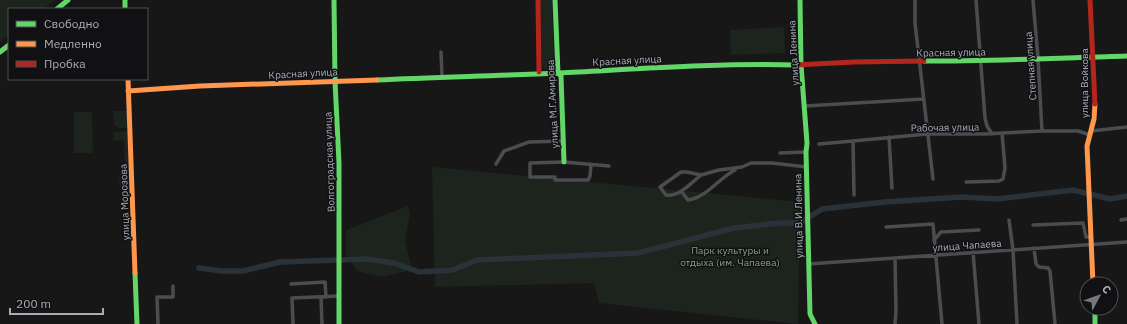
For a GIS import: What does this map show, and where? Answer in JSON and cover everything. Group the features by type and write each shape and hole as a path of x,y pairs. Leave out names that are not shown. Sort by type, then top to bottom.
{"street":[{"path":"58,8 68,0"},
{"name":"Волгоградская улица","path":"334,0 335,81 339,162 339,324"},
{"name":"улица М.Г.Амирова","path":"538,0 539,72"},
{"name":"улица М.Г.Амирова","path":"555,0 558,73 561,76 564,162 609,166"},
{"name":"улица Ленина","path":"800,0 801,65 805,106"},
{"path":"915,0 915,23 933,180"},
{"path":"976,0 985,118 987,126 992,134"},
{"name":"Степная улица","path":"1033,0 1042,131"},
{"name":"улица Войкова","path":"1090,0 1094,57 1095,105 1094,119 1087,146 1093,276"},
{"path":"0,52 8,46"},
{"path":"441,52 442,76"},
{"name":"Красная улица","path":"128,91 200,86 539,72 558,73 720,65 801,65 854,62 981,61 1127,56"},
{"name":"улица Морозова","path":"128,80 137,324"},
{"path":"805,106 924,99"},
{"name":"улица В.И.Ленина","path":"805,106 810,314 815,324"},
{"name":"Рабочая улица","path":"819,144 927,134 992,134 1042,131 1078,131 1090,133 1127,127"},
{"path":"966,182 999,181 1003,179 1005,168 1002,133"},
{"path":"889,137 892,188"},
{"path":"496,164 504,151 529,142 563,141"},
{"path":"853,141 854,195"},
{"path":"780,152 806,152"},
{"path":"564,162 530,162 530,177 555,177 556,180 588,180 591,165"},
{"path":"681,191 688,200 695,199 727,174 751,163 772,163 806,167"},
{"path":"701,175 681,172 660,187 666,195 672,196 681,191 701,175 719,170 738,168"},
{"path":"1121,220 1127,219"},
{"path":"1009,220 1013,250 1017,324"},
{"name":"улица Войкова","path":"1033,224 1083,223 1086,237 1090,238"},
{"path":"886,227 933,224 942,324"},
{"path":"934,240 941,232 979,230"},
{"name":"улица Чапаева","path":"808,264 1127,242"},
{"path":"1034,248 1036,264 1039,267 1048,268 1050,271 1055,324"},
{"path":"973,252 979,324"},
{"path":"895,258 895,324"},
{"path":"291,284 325,282 326,296"},
{"path":"158,324 158,297 173,297 173,286"},
{"path":"293,324 292,298 338,296"},
{"path":"321,297 322,324"}],"green space":[{"path":"0,0 55,0 44,8 8,8 8,36 0,42"},
{"path":"540,0 552,0 554,65 551,70 545,70 542,66"},
{"path":"784,27 785,53 731,55 730,30"},
{"path":"113,111 127,111 127,128 117,128 117,126 114,126"},
{"path":"74,112 92,112 93,153 74,153"},
{"path":"127,131 130,187 128,190 123,190 120,186 119,175 122,174 122,167 125,166 124,140 114,141 113,132"},
{"name":"Парк культуры и отдыха (им. Чапаева)","path":"432,167 800,202 798,324 599,303 594,283 435,287"},
{"path":"408,206 410,214 405,241 412,270 381,277 357,271 346,255 346,230"}],"waterway":[{"path":"199,268 222,271 243,271 280,262 366,259 394,263 419,272 453,270 477,260 638,253 734,228 779,223 800,223 822,209 885,202 962,197 998,199 1073,190 1110,199 1127,196"}],"traffic: fast":[{"path":"58,8 68,0"},
{"path":"125,0 125,8"},
{"path":"334,0 335,81 339,163 339,324"},
{"path":"555,0 558,73 561,76 564,162"},
{"path":"800,0 801,65 807,143 810,314 815,324"},
{"path":"0,52 8,46"},
{"path":"924,61 1127,56"},
{"path":"377,80 648,68 796,65"},
{"path":"135,273 137,324"},
{"path":"1095,316 1095,324"}],"traffic: slow":[{"path":"128,80 135,273"},
{"path":"128,91 200,86 377,80"},
{"path":"1093,276 1087,146 1094,119 1095,104"}],"traffic: jam":[{"path":"538,0 539,72"},
{"path":"1090,0 1095,104"},
{"path":"796,65 924,61"}]}
